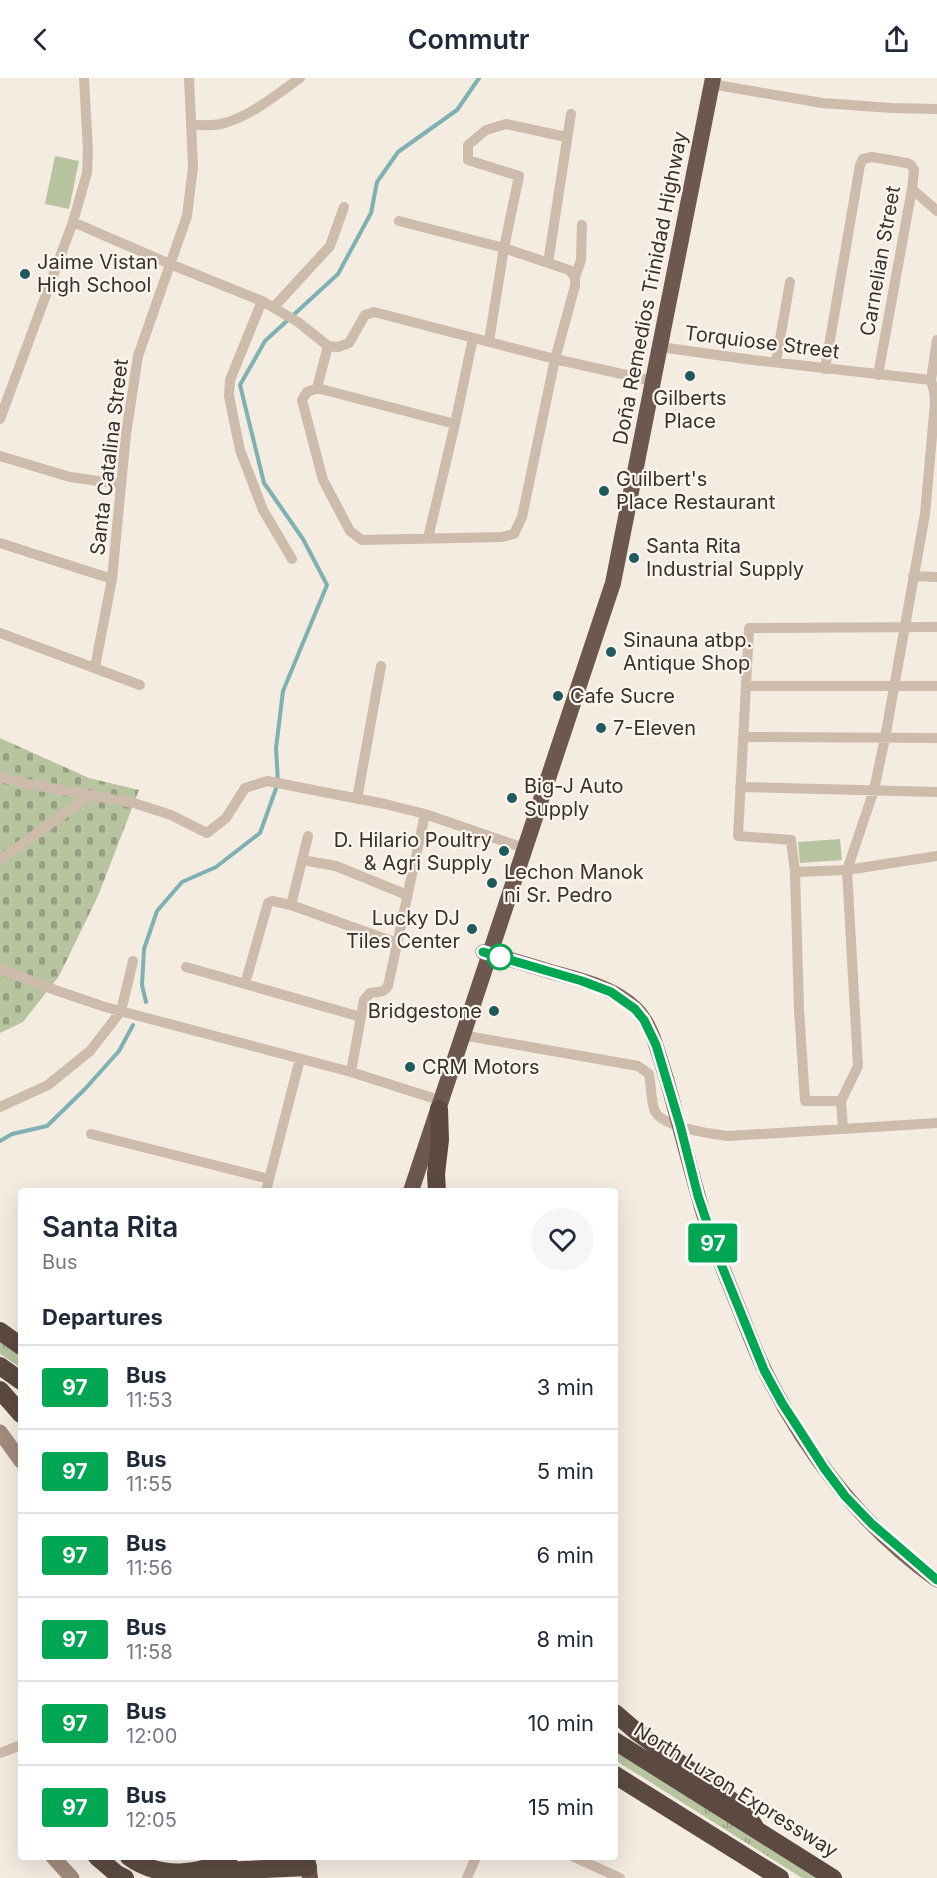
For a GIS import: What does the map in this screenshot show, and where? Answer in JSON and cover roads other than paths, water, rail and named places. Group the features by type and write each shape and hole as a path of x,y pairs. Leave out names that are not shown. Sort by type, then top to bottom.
{"highway":[{"name":"Doña Remedios Trinidad Highway","path":"412,1188 613,583 712,81"},
{"path":"437,1188 440,1105"},
{"path":"0,1331 18,1344"},
{"path":"0,1366 18,1379"},
{"path":"0,1390 18,1411"},
{"path":"618,1716 743,1809 759,1833"},
{"name":"North Luzon Expressway","path":"618,1743 833,1878"},
{"path":"618,1777 780,1878"},
{"path":"101,1860 124,1878"},
{"path":"133,1860 171,1874 309,1872"},
{"path":"200,1872 224,1860"}],"main road":[{"path":"483,952 597,986 611,992 635,1009 644,1020 656,1045 698,1196 721,1264 764,1370 782,1403 845,1496 872,1524 937,1580"},
{"path":"0,1432 18,1457"},
{"path":"56,1860 72,1878"}],"street":[{"path":"0,419 74,222 87,173 84,78"},
{"name":"Santa Catalina Street","path":"95,667 112,579 120,484 138,356 187,216 193,167 189,78"},
{"path":"192,125 220,124 240,116 256,108 300,78"},
{"path":"712,81 822,103 937,109"},
{"path":"548,263 571,114"},
{"path":"489,342 504,248 519,176 468,160 468,145 486,130 506,124 566,137"},
{"name":"Carnelian Street","path":"825,369 860,165 863,159 872,157 911,165 914,170 878,375"},
{"path":"912,189 937,211"},
{"path":"277,308 330,246 344,207"},
{"path":"399,221 504,248 569,270 575,277"},
{"path":"74,222 277,308 328,346 338,347 349,343 365,315 374,312 555,359 653,381"},
{"path":"455,424 317,388 307,392 302,400 323,480 350,531 362,540 502,537 514,534 522,517 555,359 581,260 582,225"},
{"path":"776,363 790,282"},
{"path":"262,301 230,380 229,396 240,450 259,500 292,559"},
{"path":"428,538 455,424 472,338"},
{"path":"843,1129 841,1101 858,1065 847,870 874,790 925,514 934,457 935,403 931,380 937,340"},
{"path":"317,388 328,346"},
{"name":"Torquiose Street","path":"660,347 825,369 931,380"},
{"path":"0,456 70,477 120,484"},
{"path":"925,514 937,515"},
{"path":"0,543 112,579"},
{"path":"913,576 937,577"},
{"path":"841,1101 805,1101 799,1009 795,872 791,840 738,836 749,628 937,627"},
{"path":"0,633 140,685"},
{"path":"357,799 381,666"},
{"path":"746,686 937,686"},
{"path":"743,737 937,738"},
{"path":"0,777 134,803 171,815 207,833 226,818 245,788 267,781 425,814 524,848"},
{"path":"740,787 937,792"},
{"path":"0,860 89,796"},
{"path":"351,1072 366,995 382,992 388,986 425,814"},
{"path":"291,905 308,836"},
{"path":"795,872 847,870 937,856"},
{"path":"302,860 336,866 407,895"},
{"path":"245,984 267,903 272,901 291,905 397,943"},
{"path":"0,1107 48,1085 90,1051 121,1011 132,961"},
{"path":"186,967 361,1017"},
{"path":"0,969 55,990 121,1011 351,1072 440,1105"},
{"path":"462,1035 638,1066 649,1074 654,1111 663,1120 706,1133 728,1136 937,1123"},
{"path":"267,1188 300,1059"},
{"path":"91,1134 269,1179"},
{"path":"0,1752 18,1746"},
{"path":"467,1878 475,1860"},
{"path":"581,1860 620,1878"}],"waterway":[{"path":"146,1002 142,985 144,949 157,911 182,882 216,867 260,833 278,783 276,748 283,691 327,585 303,539 264,483 240,385 265,341 338,274 371,213 377,182 398,152 457,110 479,78"},
{"path":"0,1141 12,1134 47,1126 119,1051 133,1025"}],"place":[{"name":"Jaime Vistan High School","path":"25,274"},
{"name":"Gilberts Place","path":"690,376"},
{"name":"Guilbert's Place Restaurant","path":"604,491"},
{"name":"Santa Rita Industrial Supply","path":"634,558"},
{"name":"Sinauna atbp. Antique Shop","path":"611,652"},
{"name":"Cafe Sucre","path":"558,696"},
{"name":"7-Eleven","path":"601,728"},
{"name":"Big-J Auto Supply","path":"512,798"},
{"name":"D. Hilario Poultry & Agri Supply","path":"504,851"},
{"name":"Lechon Manok ni Sr. Pedro","path":"492,883"},
{"name":"Lucky DJ Tiles Center","path":"472,929"},
{"name":"Bridgestone","path":"494,1011"},
{"name":"CRM Motors","path":"410,1067"}]}
